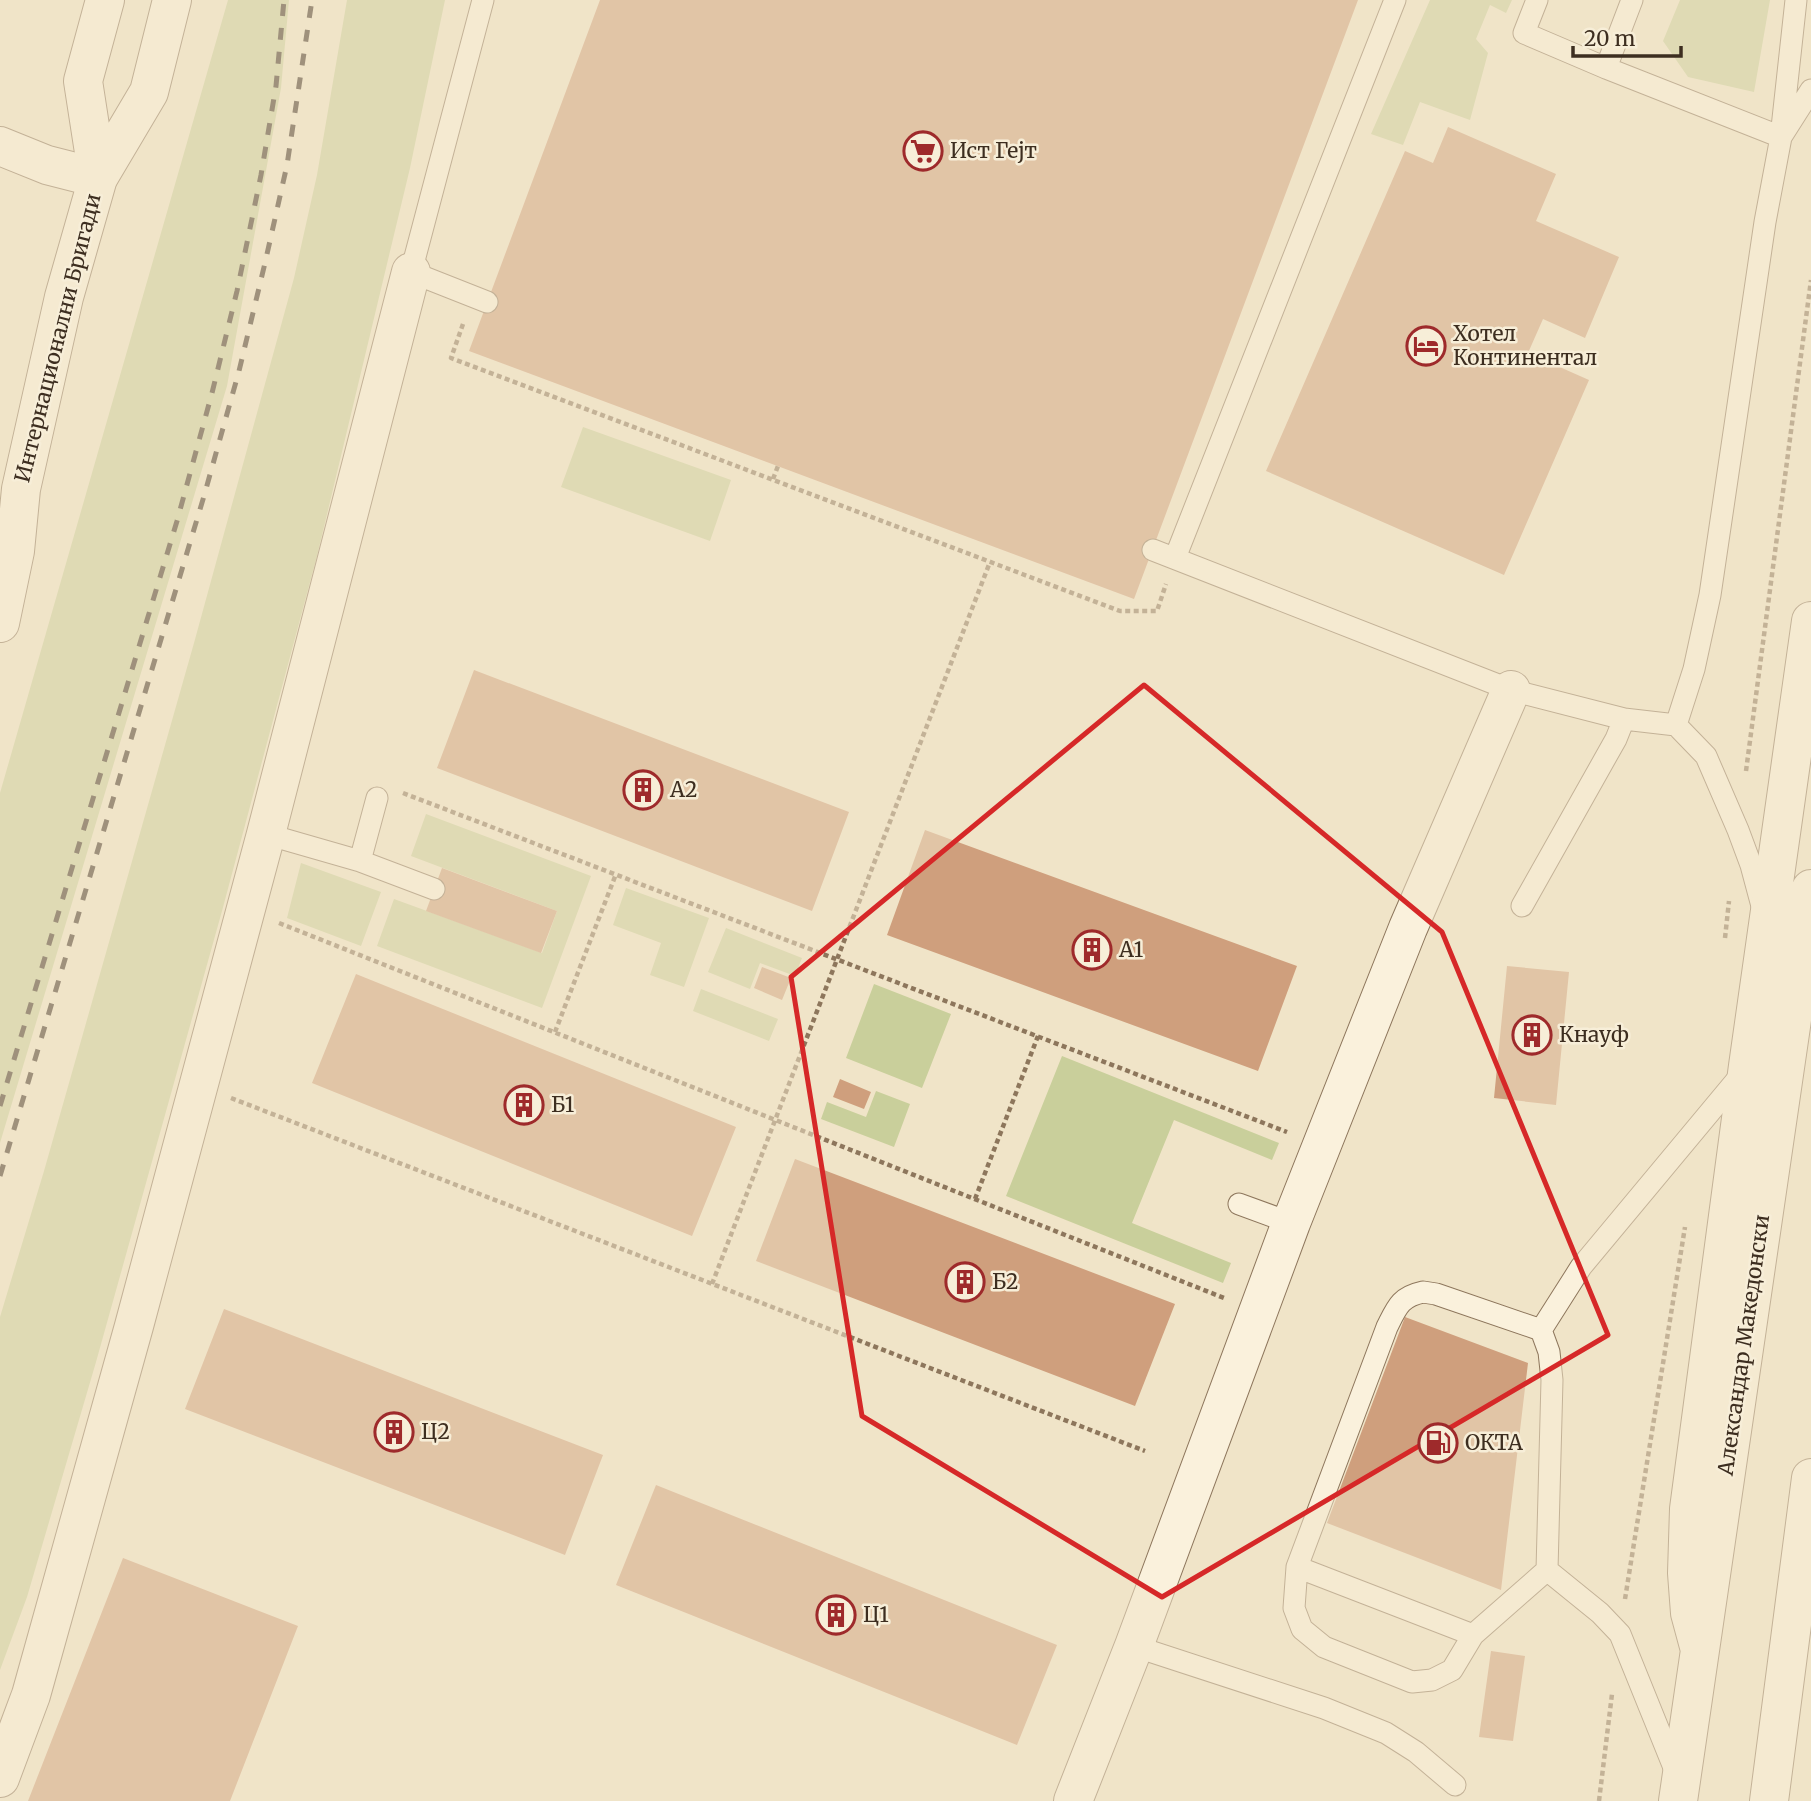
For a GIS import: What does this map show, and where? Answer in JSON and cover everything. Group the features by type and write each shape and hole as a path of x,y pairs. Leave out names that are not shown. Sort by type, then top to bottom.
{"street":[{"path":"98,178 83,81 105,0"},
{"path":"98,178 149,92 172,0"},
{"path":"0,146 47,165 98,178"},
{"name":"Интернационални Бригади","path":"0,622 15,551 20,489 64,297 98,178"},
{"path":"0,1778 31,1695 74,1543 265,834 411,272"},
{"path":"1700,1650 1690,1612 1688,1587 1689,1509 1811,621"},
{"path":"1073,1801 1134,1646 1291,1223 1408,928 1511,690"},
{"name":"Александар Македонски","path":"1680,1793 1811,889"},
{"path":"1769,1801 1811,1478"}],"lane":[{"path":"480,299 411,272 483,0"},
{"path":"1175,558 1395,0"},
{"path":"1537,0 1524,33 1781,137"},
{"path":"1606,68 1632,0"},
{"path":"1676,725 1694,669 1710,596 1765,222 1781,137 1796,0"},
{"path":"1781,137 1811,90"},
{"path":"1153,550 1511,690 1624,719 1676,725 1706,756 1746,853 1768,927"},
{"path":"1522,906 1616,739 1624,719"},
{"path":"360,861 386,794"},
{"path":"265,834 360,861 434,889"},
{"path":"1541,1330 1581,1267 1748,1066"},
{"path":"1239,1204 1291,1223"},
{"path":"1423,1292 1436,1294 1541,1330 1549,1352 1552,1380 1547,1570 1474,1635 1452,1670 1432,1681 1412,1682 1324,1647 1302,1629 1294,1608 1297,1567 1387,1327 1398,1305 1409,1295 1423,1292"},
{"path":"1297,1567 1474,1635"},
{"path":"1547,1570 1600,1613 1620,1634 1680,1793"},
{"path":"1134,1646 1324,1708 1386,1733 1416,1752 1455,1785"}],"path":[{"path":"1745,775 1811,280"},
{"path":"480,299 451,358 1120,611 1157,611 1175,558"},
{"path":"774,480 778,467"},
{"path":"712,1283 990,562"},
{"path":"386,794 616,874 1298,1136"},
{"path":"555,1032 616,874"},
{"path":"1724,950 1730,897"},
{"path":"269,919 1231,1301"},
{"path":"975,1199 1038,1036"},
{"path":"222,1094 1145,1451"},
{"path":"1620,1634 1687,1217"},
{"path":"1599,1801 1613,1690"}],"highlighted area":[{"path":"1144,685 1442,932 1608,1335 1162,1597 862,1416 791,977"}],"green space":[{"path":"228,0 289,0 281,88 227,386 0,1143 0,793"},
{"path":"347,0 445,0 410,168 317,556 222,911 96,1362 27,1597 0,1670 0,1317 194,643 294,278 317,175"},
{"path":"1430,0 1512,0 1506,13 1490,5 1476,39 1488,53 1470,120 1420,102 1403,145 1371,134"},
{"path":"1680,0 1770,0 1754,92 1688,77 1663,41"},
{"path":"583,427 731,480 710,541 561,487"},
{"path":"426,814 591,876 542,1008 377,946 394,899 542,953 557,911 411,856"},
{"path":"301,863 381,892 361,946 287,918"},
{"path":"626,888 709,918 684,987 650,975 661,943 613,925"},
{"path":"726,928 802,958 795,976 760,963 750,989 708,972"},
{"path":"874,984 951,1014 922,1088 846,1058"},
{"path":"701,989 778,1019 769,1041 693,1011"},
{"path":"1062,1056 1279,1143 1272,1160 1174,1120 1132,1223 1231,1263 1223,1283 1006,1196"},
{"path":"876,1091 910,1104 894,1147 821,1119 827,1102 866,1117"}],"building":[{"name":"Ист Гејт","path":"600,0 1358,0 1134,599 469,351"},
{"name":"Хотел Континентал","path":"1448,127 1556,174 1536,221 1619,257 1585,338 1543,319 1528,353 1589,380 1504,575 1266,471 1405,151 1433,163"},
{"name":"А2","path":"474,670 849,812 812,911 437,768"},
{"name":"А1","path":"925,830 1297,966 1258,1071 887,935"},
{"path":"442,868 557,911 541,953 426,911"},
{"name":"Кнауф","path":"1507,966 1569,972 1556,1105 1494,1098"},
{"path":"762,967 791,978 782,1000 754,988"},
{"name":"Б1","path":"356,974 736,1127 692,1236 312,1083"},
{"path":"840,1079 871,1092 864,1109 833,1097"},
{"name":"Б2","path":"795,1159 1175,1304 1135,1406 756,1261"},
{"name":"Ц2","path":"224,1309 603,1455 565,1555 185,1409"},
{"name":"ОКТА","path":"1405,1317 1528,1363 1501,1590 1327,1523"},
{"name":"Ц1","path":"656,1485 1057,1645 1017,1745 616,1585"},
{"path":"123,1558 298,1626 230,1801 28,1801"},
{"path":"1491,1651 1525,1656 1513,1741 1479,1737"}],"railway":[{"path":"0,1106 177,521 212,393 261,175 276,86 284,0"},
{"path":"0,1176 239,371 287,165 312,0"}],"place":[{"name":"Ист Гејт","path":"923,151"},
{"name":"Хотел Континентал","path":"1426,346"},
{"name":"А2","path":"643,790"},
{"name":"А1","path":"1092,950"},
{"name":"Кнауф","path":"1532,1035"},
{"name":"Б1","path":"524,1105"},
{"name":"Б2","path":"965,1282"},
{"name":"Ц2","path":"394,1432"},
{"name":"ОКТА","path":"1438,1443"},
{"name":"Ц1","path":"836,1615"}]}
